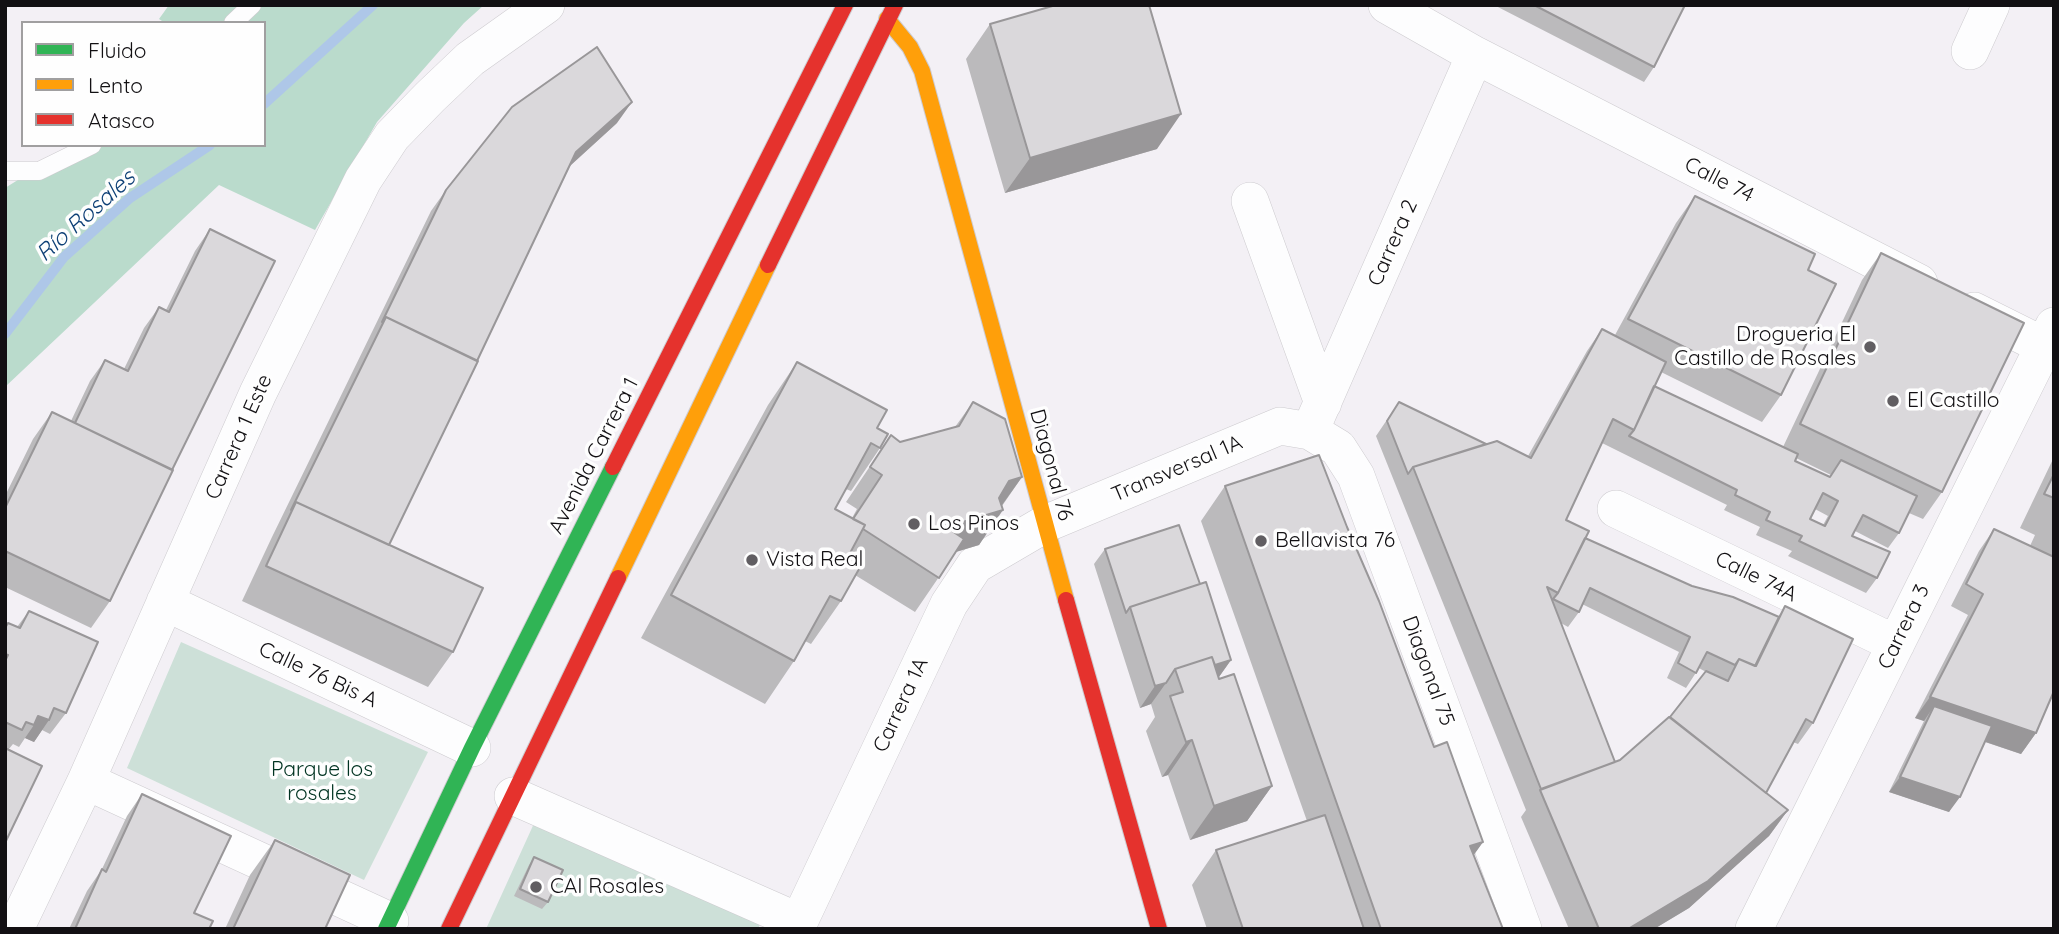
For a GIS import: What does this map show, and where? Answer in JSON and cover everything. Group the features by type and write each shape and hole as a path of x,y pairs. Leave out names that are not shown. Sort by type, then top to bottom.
{"main road":[{"name":"Avenida Carrera 1","path":"394,926 472,748 845,5"},
{"name":"Diagonal 76","path":"885,10 910,47 922,71 1159,929"},
{"path":"449,929 885,10"}],"street":[{"name":"Carrera 1 Este","path":"15,929 86,780 258,393 363,180 392,136 430,97 470,59 546,5"},
{"name":"Calle 74","path":"1387,5 1475,55 2051,341"},
{"path":"1970,51 1991,5"},
{"name":"Carrera 2","path":"1316,417 1475,55"},
{"path":"1250,201 1316,417"},
{"name":"Carrera 3","path":"1754,929 2051,341"},
{"name":"Transversal 1A","path":"1045,524 1280,426 1316,417"},
{"name":"Diagonal 75","path":"1316,417 1356,476 1523,929"},
{"name":"Calle 74A","path":"1616,509 1896,644"},
{"name":"Carrera 1A","path":"513,796 799,922 949,604 975,565 1045,524"},
{"name":"Calle 76 Bis A","path":"165,602 472,748"},
{"path":"86,780 394,926"}],"lane":[{"path":"235,21 252,5"},
{"path":"5,171 39,171 88,147"}],"green space":[{"path":"169,5 484,5 464,23 377,122 315,230 219,185 5,387 5,188 71,147 266,147 266,21 159,19"},
{"name":"Parque los rosales","path":"181,642 428,752 364,880 127,768"},
{"path":"536,819 762,920 758,929 486,929"}],"building":[{"path":"1056,5 1149,5 1181,114 1030,158 990,24"},
{"path":"1534,5 1685,5 1654,67"},
{"path":"597,47 632,102 576,152 477,361 386,317 382,322 446,190 512,107"},
{"path":"1695,196 1815,254 1808,270 1836,284 1781,395 1628,319"},
{"path":"210,229 275,261 172,470 75,423 105,360 128,371 159,307 169,312"},
{"name":"El Castillo","path":"1881,253 2024,323 1942,492 1800,424"},
{"path":"386,317 478,361 389,545 296,502 291,510"},
{"path":"1602,329 1666,362 1634,430 1613,419 1566,520 1589,531 1558,593 1547,587 1615,762 1541,789 1413,467 1497,441 1531,458"},
{"name":"Vista Real","path":"797,362 887,410 877,428 888,434 880,448 871,443 835,509 865,525 849,555 863,562 841,601 830,596 794,661 671,595"},
{"path":"1654,386 1798,454 1795,461 1830,477 1841,460 1917,496 1899,533 1863,515 1852,536 1890,552 1877,578 1799,541 1802,536 1766,520 1770,512 1735,495 1737,490 1629,436","holes":["1823,493 1838,501 1825,526 1810,519"]},
{"name":"Los Pinos","path":"973,402 1005,419 1022,477 1009,481 999,498 1003,510 946,527 964,539 939,578 863,529 865,525 853,519 882,475 870,467 891,435 900,442 959,426"},
{"path":"1399,402 1486,444 1413,467 1408,474 1387,421"},
{"path":"52,412 173,470 110,601 5,551 5,508"},
{"path":"1319,455 1379,601 1434,747 1447,742 1483,842 1470,846 1503,929 1381,929 1225,486"},
{"path":"2054,474 2054,498 2044,494"},
{"path":"296,502 483,588 453,652 266,566"},
{"path":"1179,525 1200,584 1130,607 1126,613 1105,549"},
{"path":"1994,529 2054,557 2054,691 2036,733 1930,697 1983,594 1966,584"},
{"path":"1585,538 1692,586 1733,597 1779,617 1755,666 1739,659 1735,665 1707,652 1696,673 1678,663 1690,637 1590,588 1579,612 1553,599"},
{"path":"1206,582 1231,660 1215,665 1212,657 1175,669 1166,683 1155,686 1130,607"},
{"path":"1785,606 1853,639 1813,723 1806,719 1766,793 1670,717 1706,671 1728,681 1739,659 1756,666"},
{"path":"29,611 98,642 66,713 54,708 49,720 38,716 34,725 26,722 22,730 5,722 5,661 8,655 5,654 5,628 8,623 20,628"},
{"path":"1212,657 1219,679 1234,674 1272,786 1214,806 1192,740 1186,742 1170,696 1183,692 1175,669"},
{"path":"1934,706 1992,726 1960,797 1900,777"},
{"path":"1669,717 1788,810 1708,881 1628,929 1599,929 1540,790 1620,760"},
{"path":"5,748 42,766 5,843"},
{"path":"142,794 231,836 194,913 213,921 209,929 75,929 102,869 106,872"},
{"path":"1325,815 1364,929 1243,929 1216,850"},
{"path":"275,840 350,875 325,929 233,929"},
{"name":"CAI Rosales","path":"534,857 563,870 548,902 520,889"}],"waterway":[{"name":"Río Rosales","path":"266,102 373,5"},
{"name":"Río Rosales","path":"5,334 64,257 130,198 207,147"}],"traffic: fast":[{"path":"386,929 472,748 613,467"}],"traffic: slow":[{"path":"887,19 910,47 922,71 1066,600"},
{"path":"618,578 768,265"}],"traffic: jam":[{"path":"613,467 845,5"},
{"path":"768,265 895,5"},
{"path":"449,929 618,578"},
{"path":"1066,600 1159,929"}],"place":[{"name":"Drogueria El Castillo de Rosales","path":"1870,347"},
{"name":"El Castillo","path":"1893,401"},
{"name":"Los Pinos","path":"914,524"},
{"name":"Bellavista 76","path":"1261,541"},
{"name":"Vista Real","path":"752,560"},
{"name":"CAI Rosales","path":"536,887"}]}
